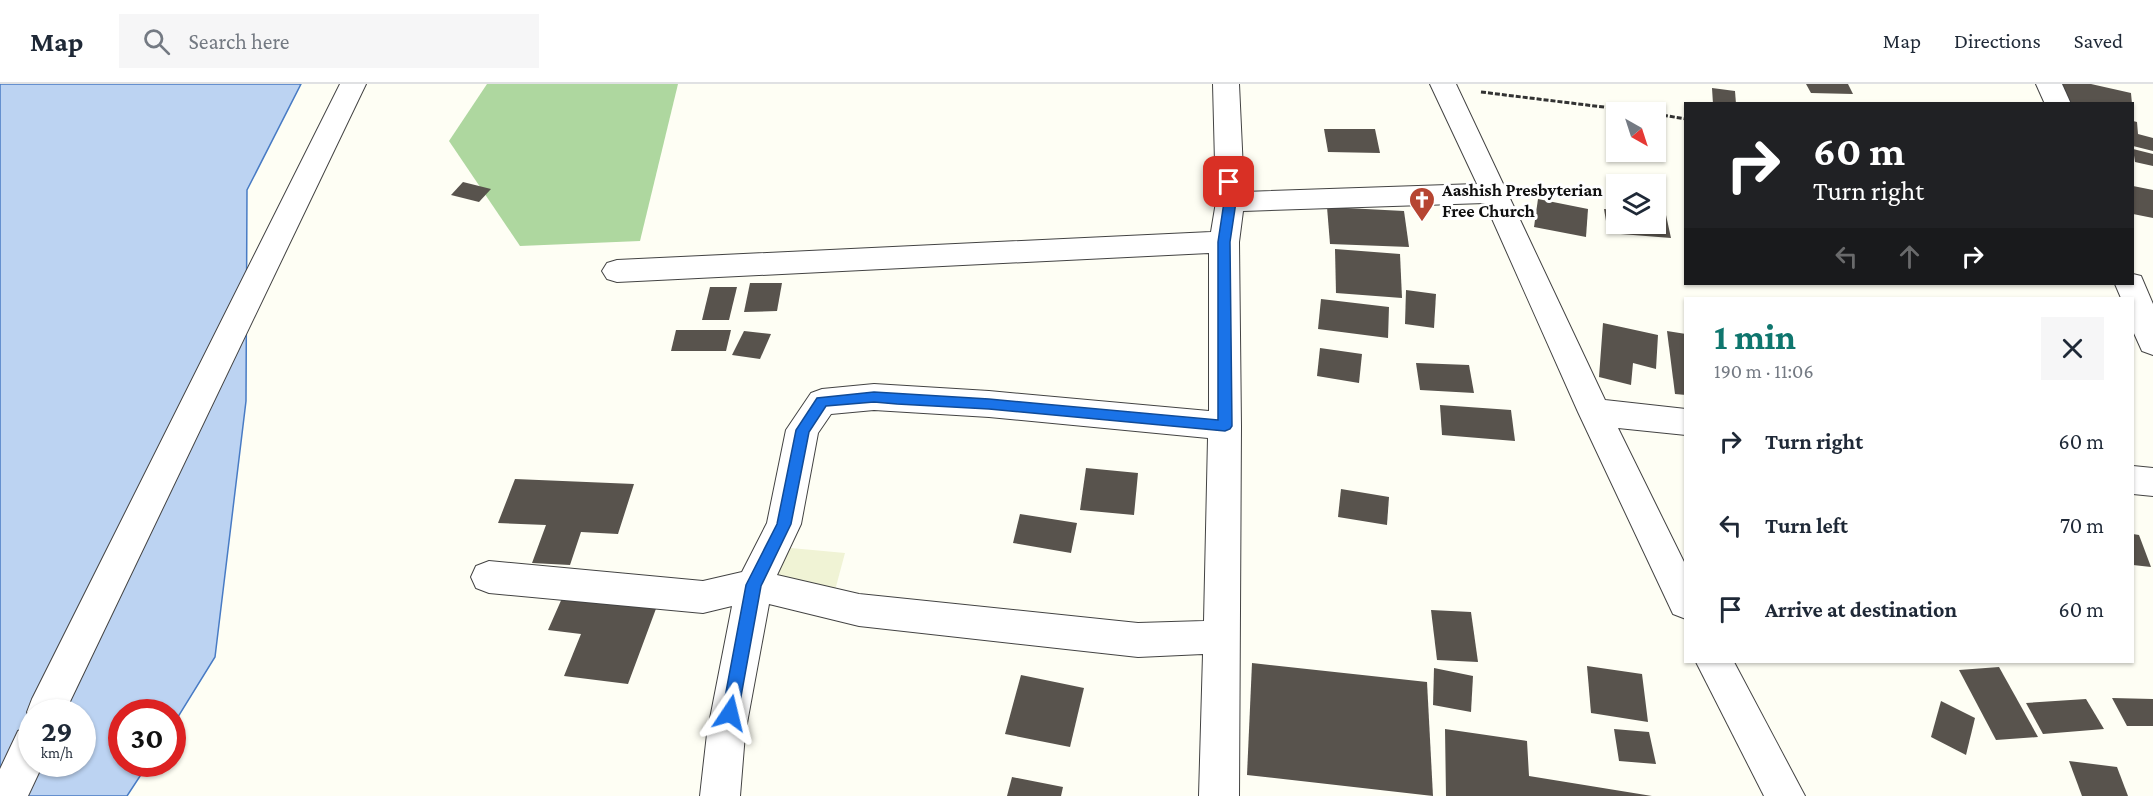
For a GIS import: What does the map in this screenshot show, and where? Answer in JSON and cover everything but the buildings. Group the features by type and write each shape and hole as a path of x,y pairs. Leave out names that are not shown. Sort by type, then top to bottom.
{"street":[{"path":"52,699 353,84"},
{"path":"1219,796 1225,426 1224,242 1230,202 1226,84"},
{"path":"2049,84 2057,102"},
{"path":"1444,86 1594,412 1684,599"},
{"path":"1230,202 1495,193"},
{"path":"617,271 1224,242"},
{"path":"2130,285 2153,343"},
{"path":"720,796 726,734 754,585 784,524 802,430 822,402 885,398 989,404 1225,426"},
{"path":"1594,412 1684,422"},
{"path":"2134,480 2153,482"},
{"path":"489,577 703,597 754,585 871,612 1138,640 1222,637"},
{"path":"1715,663 1785,796"},
{"path":"8,796 18,774"}],"path":[{"path":"1444,86 1606,107"},
{"path":"1666,116 1684,119"}],"green space":[{"path":"487,84 678,84 640,241 520,246 449,141"},
{"path":"780,547 845,553 834,594 768,588"}],"water":[{"path":"0,84 301,84 247,190 246,401 215,657 186,704 186,699 108,699 108,777 139,777 127,796 0,796"}],"place":[{"name":"Aashish Presbyterian Free Church","path":"1422,223"}],"route":[{"path":"730,713 754,585 784,524 802,430 822,402 874,397 897,398 989,404 1225,426 1224,242 1230,202 1229,182"}]}
